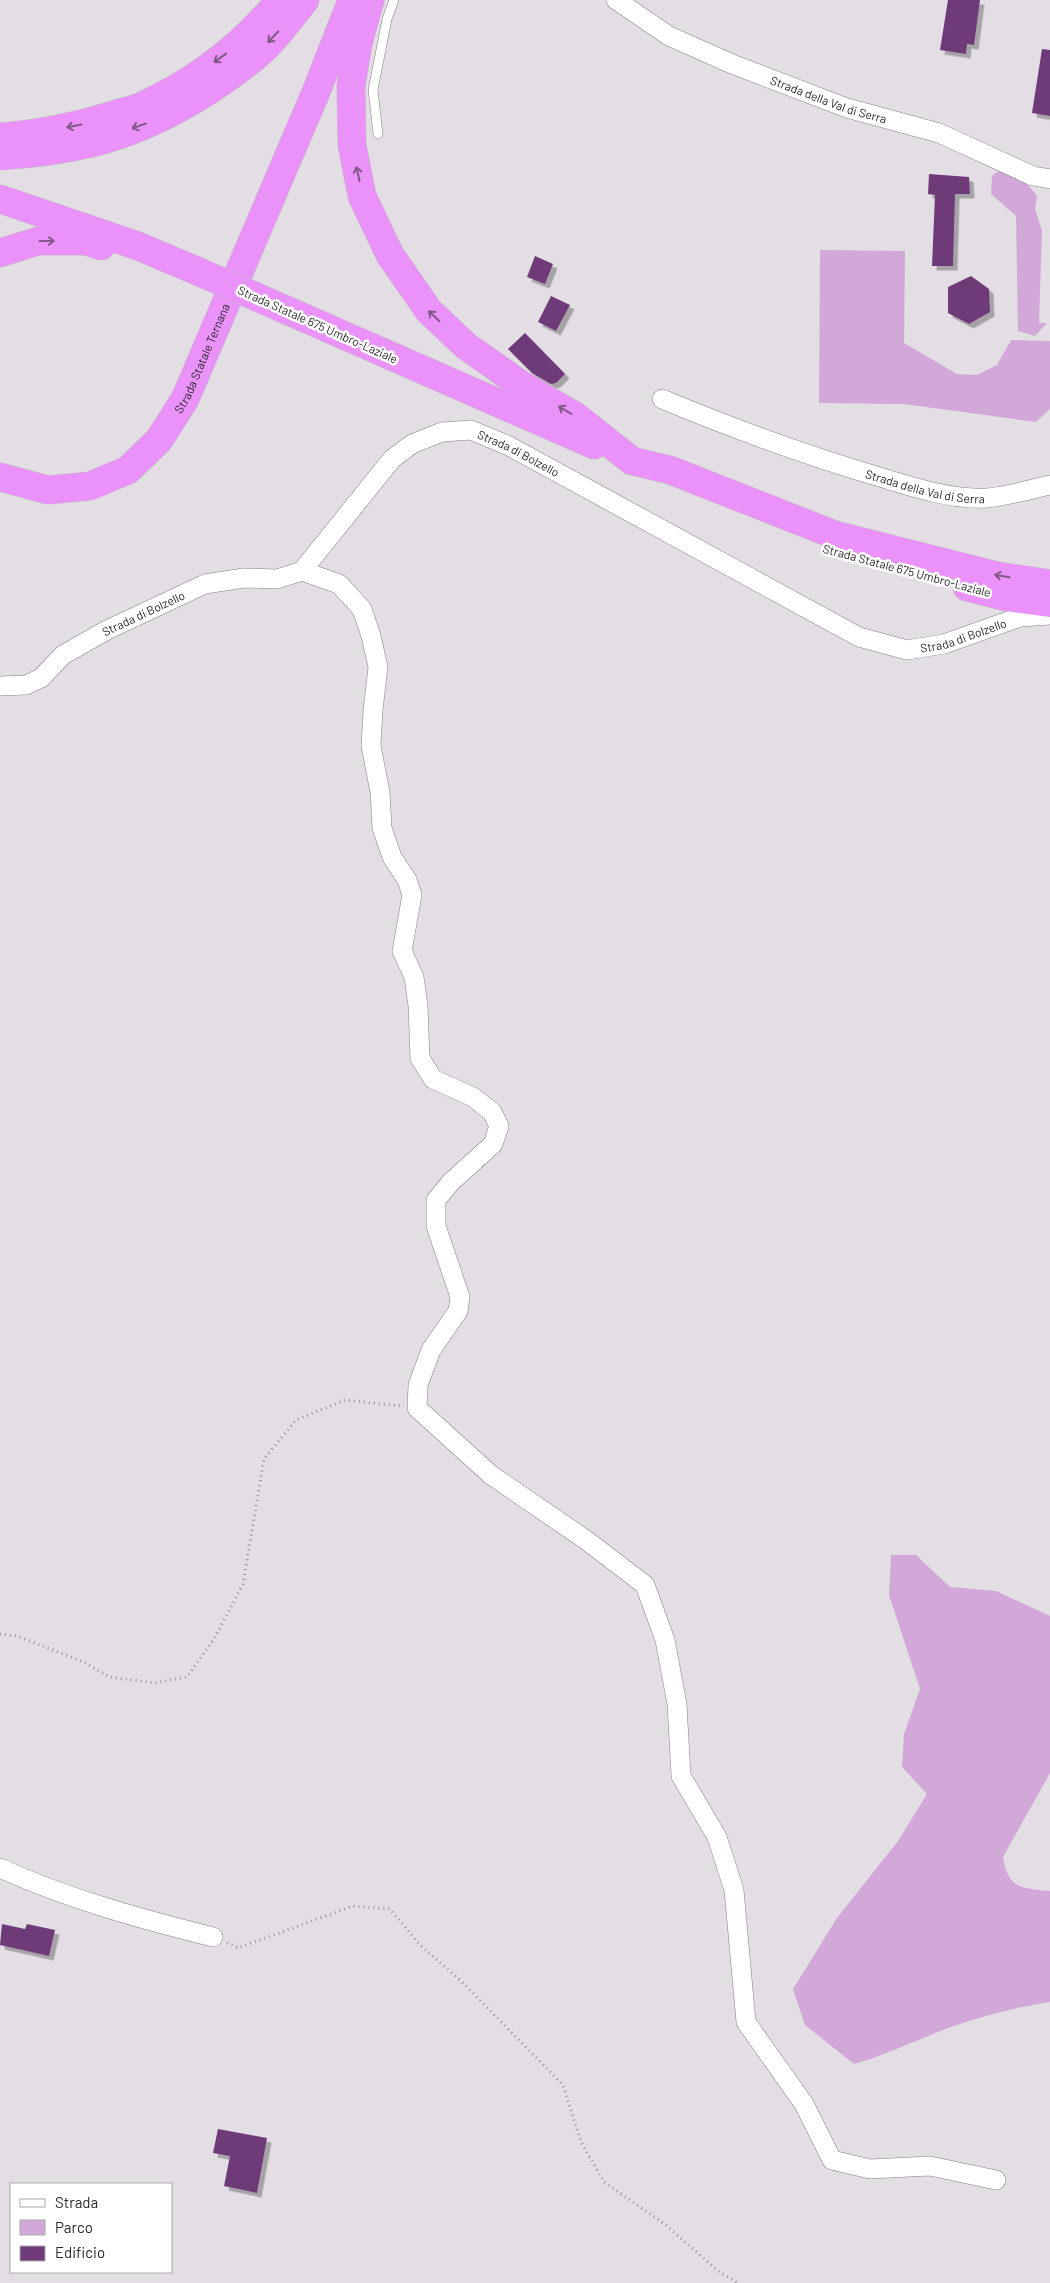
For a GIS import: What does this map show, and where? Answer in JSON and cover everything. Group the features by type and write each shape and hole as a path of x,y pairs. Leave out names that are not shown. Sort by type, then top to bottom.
{"highway":[{"path":"0,137 58,130 141,107 183,84 225,56 269,14 280,0"},
{"path":"0,156 42,153 89,144 145,125 212,89 256,56 305,0"},
{"name":"Strada Statale Ternana","path":"0,477 48,490 90,486 128,470 159,440 185,399 316,92 352,0"},
{"path":"370,0 358,44 351,86 352,145 362,196 390,255 429,311 466,346 520,384 575,416 632,461"},
{"name":"Strada Statale 675 Umbro-Laziale","path":"0,199 138,246 632,461 665,482 721,507 831,551 1050,584"},
{"path":"0,253 38,240 86,241 110,248 138,246"},
{"name":"Strada Statale 675 Umbro-Laziale","path":"911,564 1006,597 1050,603"}],"street":[{"name":"Strada della Val di Serra","path":"616,0 669,36 732,64 847,108 939,133 1032,176 1050,179"},
{"name":"Strada della Val di Serra","path":"662,399 817,459 902,484 951,495 986,498 1050,485"},
{"name":"Strada di Bolzello","path":"0,686 26,685 41,678 63,655 100,634 205,584 244,578 277,579 302,571 392,459 412,444 435,435 471,430 509,446 858,637 907,650 944,644 1020,616 1050,615"},
{"path":"302,571 339,584 362,609 373,644 378,667 372,710 372,746 380,792 382,828 392,857 407,880 412,895 402,951 414,977 418,1006 420,1058 433,1079 473,1097 492,1112 499,1126 494,1144 451,1182 436,1200 436,1226 460,1297 458,1311 432,1350 418,1385 417,1408 491,1475 586,1540 644,1585 665,1640 677,1704 681,1776 717,1837 734,1890 746,2022 804,2104 832,2160 870,2169 930,2166 996,2180"},
{"path":"0,1868 35,1884 153,1922 213,1937"}],"lane":[{"path":"378,134 373,90 387,18 394,0"}],"path":[{"path":"0,1634 17,1636 84,1662 109,1677 155,1683 187,1677 214,1639 243,1584 264,1459 296,1420 345,1400 417,1408"},
{"path":"213,1937 238,1948 353,1906 390,1909 420,1945 461,1981 563,2085 581,2142 604,2182 666,2225 718,2271 738,2283"}],"green space":[{"path":"1003,168 1023,179 1037,196 1035,209 1042,231 1039,323 1047,323 1035,336 1018,331 1016,216 991,194 992,176"},
{"path":"820,250 905,251 904,343 957,374 977,375 997,365 1011,340 1050,341 1050,409 1036,422 904,404 819,403"},
{"path":"891,1555 916,1555 950,1587 996,1591 1050,1616 1050,1773 1003,1857 1005,1868 1012,1881 1031,1889 1050,1891 1050,2002 1014,2009 966,2022 880,2056 854,2064 805,2025 793,1989 837,1918 898,1841 927,1794 902,1767 904,1734 920,1689 889,1595"}],"building":[{"path":"948,0 980,0 974,45 967,44 966,54 940,50"},
{"path":"1042,49 1050,50 1050,116 1032,113"},
{"path":"929,174 969,177 970,194 955,194 953,266 932,266 935,195 928,194"},
{"path":"535,256 553,264 545,284 527,277"},
{"path":"971,276 989,289 990,312 969,324 948,313 948,287"},
{"path":"551,296 570,305 556,331 538,322"},
{"path":"525,333 565,374 556,383 551,384 532,373 508,349"},
{"path":"2,1924 25,1929 27,1924 55,1930 49,1956 0,1945"},
{"path":"218,2129 267,2138 257,2193 224,2186 230,2156 213,2153"}]}
